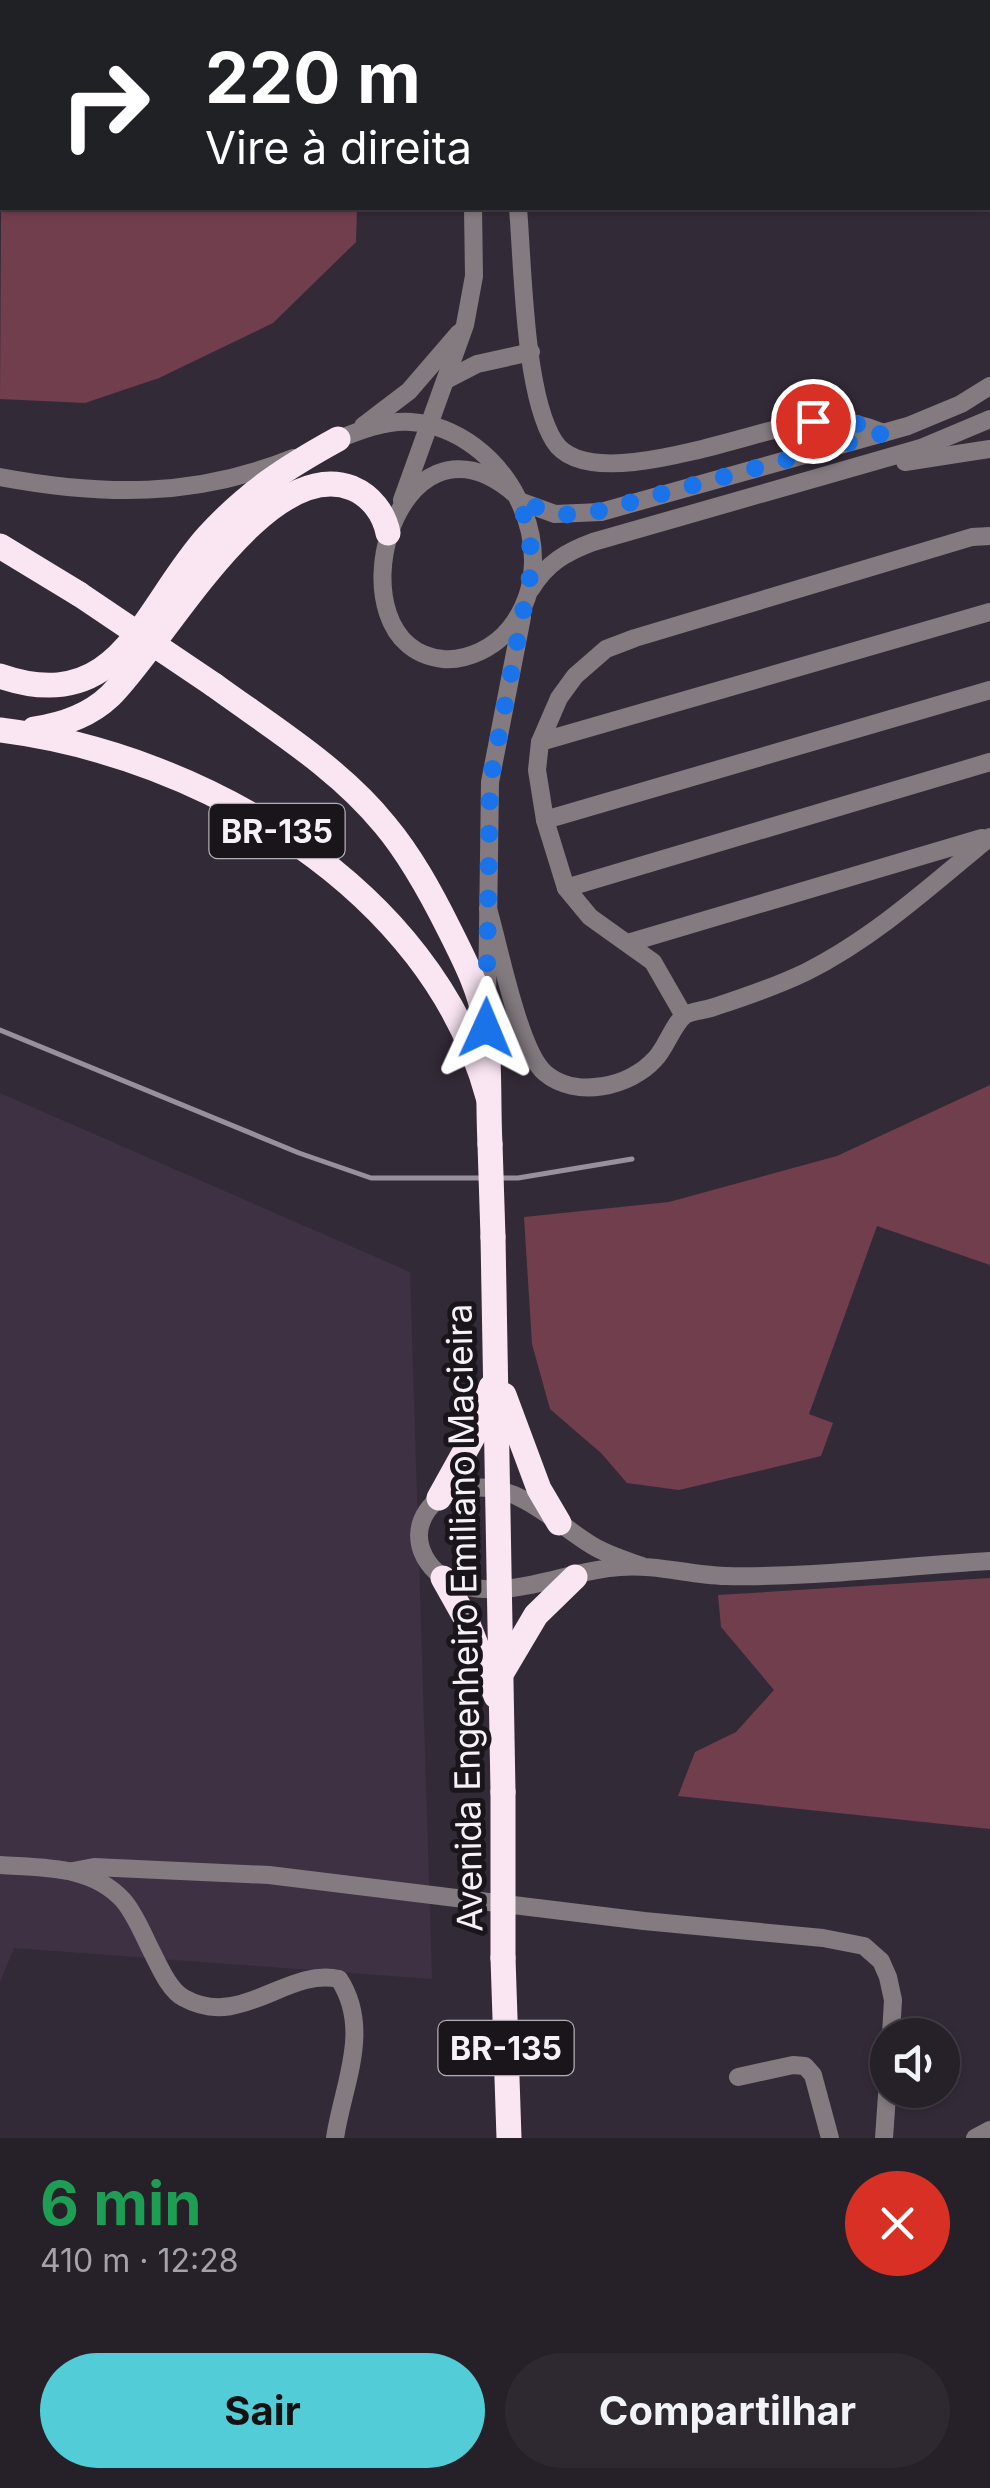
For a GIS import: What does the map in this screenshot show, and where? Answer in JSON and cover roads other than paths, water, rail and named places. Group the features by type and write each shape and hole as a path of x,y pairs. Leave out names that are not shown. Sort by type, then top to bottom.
{"highway":[{"path":"0,676 52,687 82,681 107,667 122,653 187,562 226,517 277,473 338,439"},
{"path":"7,731 71,720 110,696 226,550 249,526 290,495 330,484 352,488 374,504 384,518 388,534"},
{"name":"Avenida Engenheiro Emiliano Macieira","path":"0,546 214,685 333,772 385,824 432,896 468,968 486,1028 509,2138"},
{"name":"Avenida Engenheiro Emiliano Macieira","path":"7,731 85,745 142,762 239,806 309,853 361,895 438,985 467,1037 488,1097"},
{"path":"439,1498 474,1435 496,1373"},
{"path":"496,1373 539,1489 559,1523"},
{"path":"501,1674 536,1615 575,1577"},
{"path":"442,1578 466,1619 502,1711"}],"street":[{"path":"473,210 474,276 466,325 388,534 382,563 386,602 400,632 426,654 454,659 482,650 507,632 541,572 572,550 954,437 990,418"},
{"path":"518,210 534,381 552,439 563,453 580,462 619,464 813,421 861,424 884,433"},
{"path":"338,439 409,391 466,325"},
{"path":"448,378 477,364 531,352"},
{"path":"399,508 420,486 458,471 487,475 517,498 555,514 584,515 884,433 962,404 990,386"},
{"path":"0,477 131,493 203,482 284,461 384,424 410,422 429,425 472,443 506,476 532,549 526,601 490,782 486,1028"},
{"path":"831,474 990,448"},
{"path":"0,468 50,486"},
{"path":"684,1016 653,962 590,917 566,888 545,820 537,770 540,742 559,698 575,676 606,649 972,536 990,536"},
{"path":"540,742 990,612"},
{"path":"545,820 990,690"},
{"path":"566,888 990,762"},
{"path":"488,909 530,1051 544,1072 557,1080 572,1087 600,1086 629,1079 654,1061 684,1016 754,994 808,971 885,923 990,837"},
{"path":"628,943 990,837"},
{"path":"642,1566 608,1554 529,1502 498,1491 466,1488 439,1498 428,1508 418,1535 427,1563 442,1578 464,1586 500,1588 575,1577 601,1569 642,1566 724,1576 990,1562"},
{"path":"0,1865 73,1871 96,1880 123,1900 180,1997 207,2006 246,2004 306,1978 339,1979 350,1995 356,2030 352,2070 335,2138"},
{"path":"73,1871 94,1866 269,1876 644,1921 824,1938 864,1946 880,1961 893,2000 892,2018"},
{"path":"738,2077 793,2064 805,2066 813,2075 830,2138"},
{"path":"884,2138 886,2108"},
{"path":"975,2138 990,2130"}],"railway":[{"path":"0,1030 299,1153 371,1178 518,1178 632,1159"}]}
